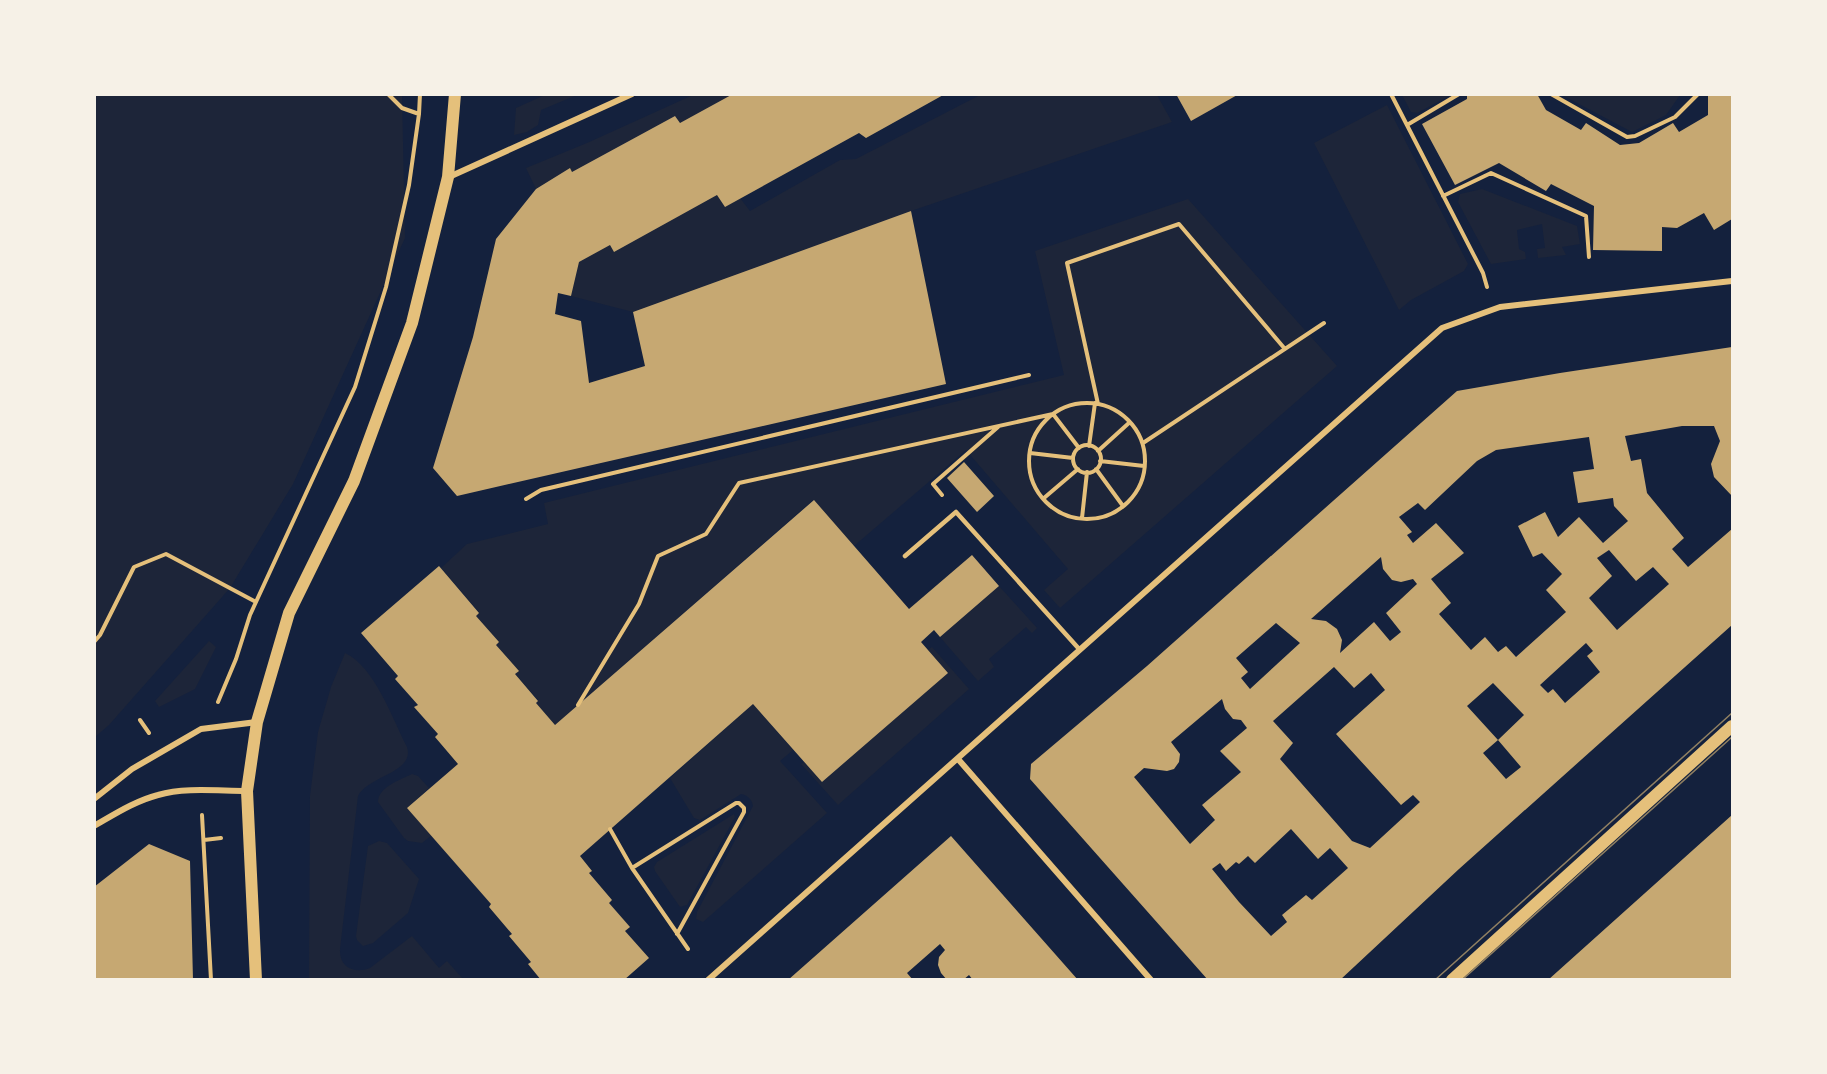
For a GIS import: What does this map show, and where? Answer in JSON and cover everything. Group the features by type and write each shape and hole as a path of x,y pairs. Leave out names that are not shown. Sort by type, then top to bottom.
{"main road":[{"path":"256,980 247,791 257,722 290,613 354,481 412,323 448,177 455,94"},
{"path":"1452,980 1732,726"}],"street":[{"path":"448,177 632,94"},
{"path":"708,980 1442,328 1494,309 1732,281"},
{"path":"94,799 132,769 201,729 257,722"},
{"path":"958,759 1151,980"},
{"path":"94,826 134,803 173,791 247,791"}],"lane":[{"path":"905,556 956,512 1080,650"}],"path":[{"path":"388,94 402,108 419,114"},
{"path":"201,729 218,702 236,659 250,615 355,387 386,287 409,185 420,94"},
{"path":"1391,94 1483,273 1494,309"},
{"path":"1407,125 1459,94"},
{"path":"1551,94 1627,137 1635,136 1675,117 1698,94"},
{"path":"1443,196 1491,173 1586,216 1589,257"},
{"path":"1089,446 1096,403 1067,263 1179,224 1285,349"},
{"path":"1143,443 1324,323"},
{"path":"526,499 541,490 1029,375"},
{"path":"1096,403 1113,408 1136,429 1143,443 1144,473 1131,499 1120,509 1092,519 1082,518 1062,513 1044,498 1033,481 1030,453 1035,437 1053,414 1067,406 1096,403"},
{"path":"578,705 639,604 658,556 706,534 740,483 1053,414"},
{"path":"1053,414 1079,448"},
{"path":"1098,451 1130,422"},
{"path":"956,512 933,484 998,426"},
{"path":"1089,446 1098,451 1100,461 1096,469 1087,472 1078,469 1073,458 1079,448 1089,446"},
{"path":"1030,453 1073,458"},
{"path":"1100,461 1145,466"},
{"path":"1044,498 1078,469"},
{"path":"1096,469 1123,506"},
{"path":"1082,518 1087,472"},
{"path":"94,642 100,635 134,567 166,554 256,602"},
{"path":"201,791 211,980"},
{"path":"632,868 736,803 744,808 744,812 677,933"},
{"path":"610,829 632,868 688,949"}],"shaded area":[{"path":"547,94 577,95 541,110 538,125 527,132 514,135 516,108"},
{"path":"95,95 402,95 405,238 293,484 230,588 109,725 95,737"},
{"path":"693,95 733,95 680,123 675,116 572,172 570,168 536,189 526,168"},
{"path":"980,95 1157,95 1172,122 911,211 633,312 571,296 579,262 610,245 614,252 717,195 740,198 750,211 840,160 856,159"},
{"path":"1402,95 1451,95 1417,113 1411,112"},
{"path":"1562,95 1680,95 1666,115 1632,132"},
{"path":"1387,105 1468,264 1464,271 1411,300 1399,310 1314,143"},
{"path":"1482,189 1577,226 1580,244 1562,247 1566,255 1538,258 1537,249 1545,248 1542,224 1517,230 1519,249 1525,252 1526,259 1491,264 1458,202 1460,194"},
{"path":"1188,199 1337,366 1060,608 1044,590 1068,569 966,450 854,546 813,500 555,725 536,703 538,700 515,674 518,670 496,645 499,642 476,616 479,612 441,568 467,544 548,524 544,503 1064,375 1035,251"},
{"path":"999,586 1037,628 1032,633 1026,627 989,659 994,667 978,681 940,637"},
{"path":"209,641 216,647 195,689 159,707 155,701"},
{"path":"932,647 969,689 838,805 801,764 804,762 822,782 947,673 928,650"},
{"path":"345,653 356,660 382,694 407,747 408,756 398,768 371,783 358,796 340,956 349,968 364,970 370,968 412,936 439,968 447,961 463,979 309,979 310,796 318,732 331,687"},
{"path":"753,704 793,750 780,761 827,813 703,922 696,919 697,912 753,806 749,798 741,794 700,820 694,818 670,778"},
{"path":"412,774 418,776 429,788 407,808 432,835 422,843 408,841 404,838 378,802 386,788"},
{"path":"734,814 735,817 687,905 680,907 654,867 657,862"},
{"path":"379,841 387,843 419,879 408,913 373,943 363,946 356,936 368,846"}],"building":[{"path":"733,94 945,94 866,138 859,133 725,207 717,195 614,252 610,245 579,262 571,296 558,293 555,314 581,321 589,383 645,366 633,312 911,211 946,384 457,496 433,468 473,337 496,239 536,189 570,168 572,172 675,116 680,123"},
{"path":"1176,94 1239,94 1191,121"},
{"path":"1467,94 1537,94 1546,110 1581,130 1586,123 1620,145 1639,143 1673,123 1679,132 1708,115 1708,94 1732,94 1732,219 1714,230 1704,213 1677,228 1662,227 1662,251 1593,250 1594,206 1551,184 1546,191 1499,163 1455,185 1422,124 1467,99"},
{"path":"1732,347 1732,496 1714,477 1711,464 1720,441 1714,426 1682,426 1625,436 1631,461 1641,459 1647,493 1684,538 1672,549 1688,567 1732,529 1732,625 1459,869 1340,980 1208,980 1030,779 1031,764 1147,666 1457,391","holes":["1589,437 1594,469 1573,472 1578,503 1613,498 1614,506 1628,521 1603,543 1579,517 1558,537 1545,512 1518,526 1533,557 1542,553 1562,574 1546,590 1566,612 1516,657 1506,646 1498,652 1485,637 1471,650 1439,614 1451,603 1431,579 1464,553 1436,523 1413,543 1407,535 1412,532 1399,517 1418,503 1425,510 1477,461 1496,450","1609,550 1636,581 1653,567 1669,584 1617,630 1589,598 1612,576 1597,558","1381,557 1383,569 1392,580 1401,582 1413,579 1417,584 1386,613 1401,632 1390,641 1374,622 1340,653 1342,640 1337,629 1326,621 1311,619","1276,623 1300,643 1250,689 1241,678 1248,672 1236,658","1586,643 1593,651 1587,656 1600,672 1565,703 1553,689 1548,693 1540,685","1334,667 1354,688 1371,673 1385,690 1336,734 1401,805 1413,795 1420,802 1370,848 1352,841 1280,759 1293,743 1273,721","1493,683 1524,715 1498,740 1467,706","1222,699 1225,709 1233,719 1241,720 1247,728 1220,751 1241,772 1202,805 1215,820 1190,844 1134,777 1144,768 1167,771 1174,769 1179,762 1180,754 1171,742","1498,740 1521,767 1506,779 1483,753","1291,829 1318,859 1330,848 1348,868 1312,900 1306,895 1282,915 1287,922 1271,936 1212,869 1220,863 1226,871 1236,862 1239,864 1248,856 1255,863"]},
{"path":"964,462 994,496 977,512 947,478"},
{"path":"814,500 909,609 972,555 999,586 940,637 934,630 921,642 948,673 822,782 753,704 580,856 592,871 589,873 612,900 609,903 630,927 625,931 649,958 624,980 541,980 528,964 531,962 509,936 512,934 489,907 491,904 407,808 458,764 435,737 438,734 414,707 418,705 395,679 398,676 361,633 439,566 479,613 476,616 499,642 496,645 519,671 515,674 555,725"},
{"path":"1732,815 1732,980 1548,980"},
{"path":"951,836 1078,980 973,980 969,975 963,980 947,980 938,965 939,957 945,950 940,944 907,973 913,980 788,980"},
{"path":"149,844 190,861 193,980 94,980 94,887"}],"tram line":[{"path":"1435,980 1732,713"},
{"path":"1462,980 1732,737"}]}
